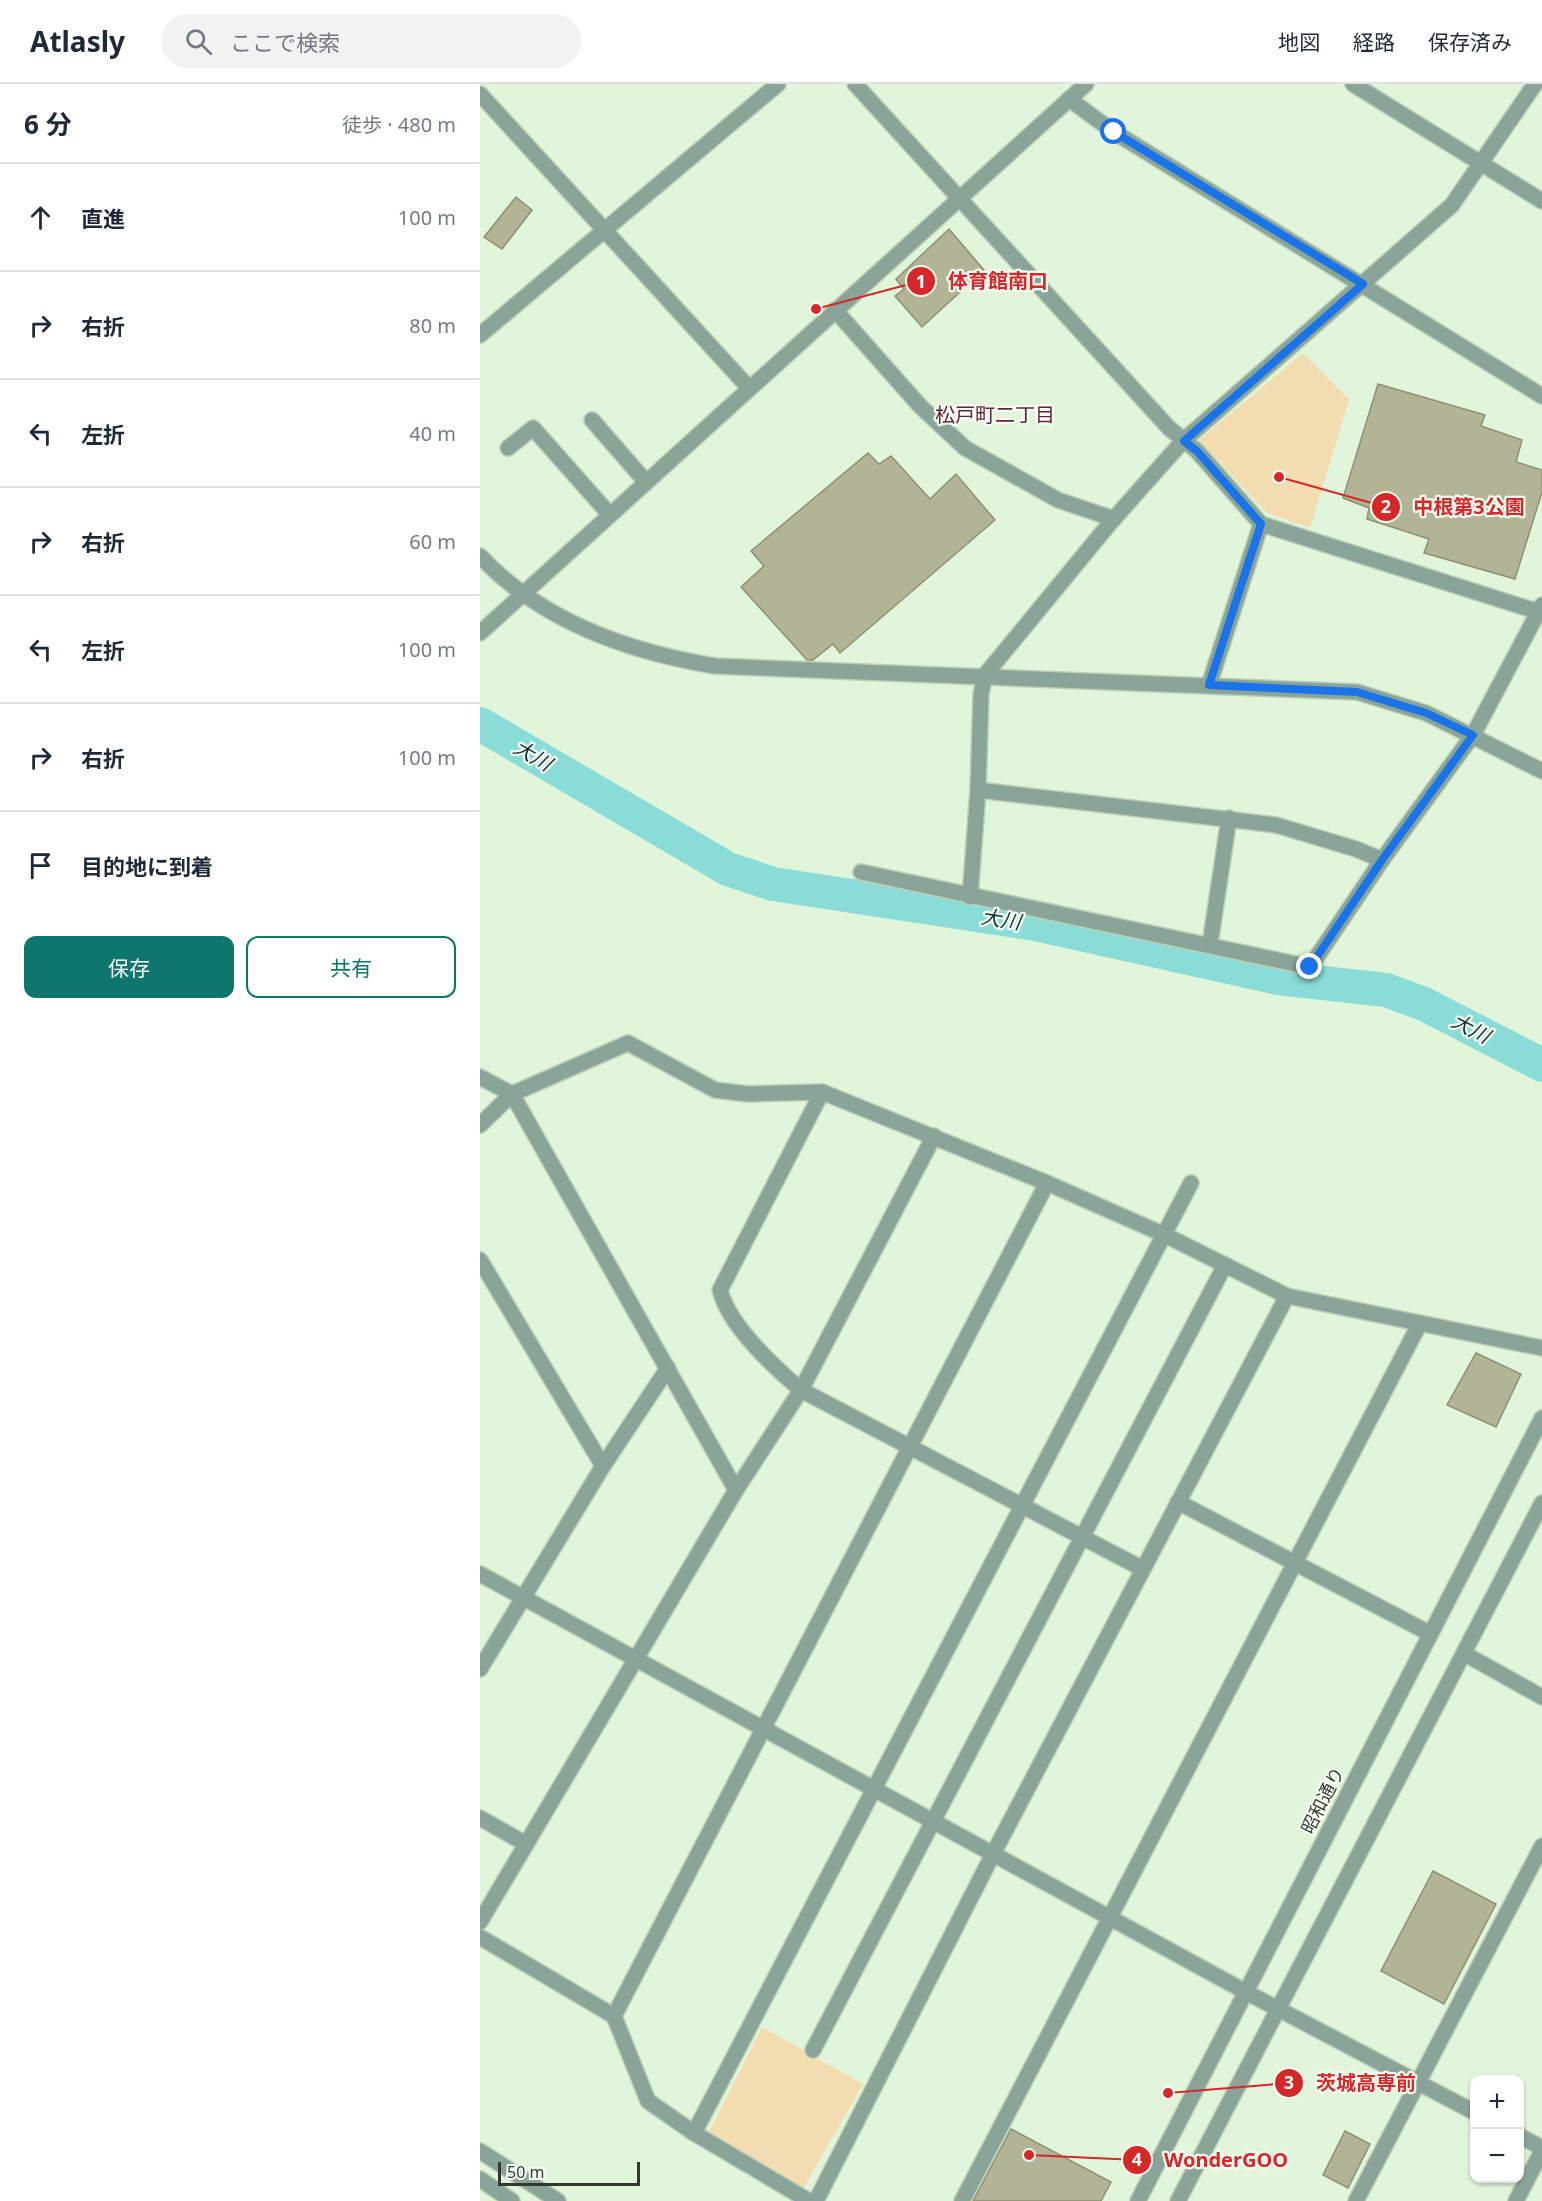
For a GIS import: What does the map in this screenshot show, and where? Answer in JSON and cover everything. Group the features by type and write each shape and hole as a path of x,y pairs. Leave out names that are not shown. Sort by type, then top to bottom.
{"street":[{"path":"480,335 778,84"},
{"path":"855,84 1184,441 1197,451 1261,524 1540,608 1473,735 1382,860 1310,967 1210,944 970,897 861,872"},
{"path":"480,633 1086,84"},
{"path":"1353,84 1542,201"},
{"path":"970,897 978,790 981,694 985,675 1114,519 1184,441 1452,205 1535,84"},
{"path":"480,94 749,388"},
{"path":"1069,99 1114,132 1542,396"},
{"path":"835,310 920,406 965,448 1058,500 1114,519"},
{"path":"592,420 646,482"},
{"path":"508,448 533,428 610,515"},
{"path":"1209,685 1261,524"},
{"path":"480,556 522,594 613,641 667,658 715,666 985,675 1357,692 1426,713 1542,771"},
{"path":"978,790 1276,825 1356,849 1382,860"},
{"path":"1210,944 1229,818"},
{"path":"480,1125 512,1094 628,1043 715,1090 748,1094 822,1092 1047,1183 1165,1235 1287,1296 1542,1348"},
{"path":"480,1077 512,1094 736,1490"},
{"path":"822,1092 720,1290 725,1308 777,1370 801,1390 1143,1569"},
{"path":"480,1922 736,1490 801,1390 934,1136"},
{"path":"615,2016 1047,1183"},
{"path":"694,2133 876,1790 1191,1183"},
{"path":"480,1260 603,1466"},
{"path":"813,2050 935,1822 1225,1265"},
{"path":"816,2201 993,1854 1287,1296"},
{"path":"962,2201 1420,1323"},
{"path":"480,1670 603,1466 668,1368"},
{"name":"昭和通り","path":"1138,2201 1429,1633 1542,1418"},
{"path":"1178,1502 1294,1565 1429,1633"},
{"path":"1178,2201 1542,1503"},
{"path":"480,1574 1246,1992 1470,2110"},
{"path":"1465,1654 1542,1697"},
{"path":"480,1818 526,1844"},
{"path":"1356,2201 1542,1846"},
{"path":"480,1937 615,2016 648,2101 694,2133 809,2201"},
{"path":"1516,2201 1542,2150 1524,2139"},
{"path":"480,2151 558,2201"},
{"path":"480,2180 512,2201"}],"shaded area":[{"path":"1303,353 1349,400 1310,528 1267,513 1199,440"},
{"path":"762,2027 863,2084 803,2189 708,2134"}],"building":[{"path":"516,197 532,210 502,249 484,237"},
{"path":"949,229 984,270 922,327 895,296 904,289 896,279"},
{"path":"1378,384 1485,415 1481,426 1522,440 1516,462 1542,470 1542,492 1515,579 1424,553 1429,539 1367,519 1369,508 1343,498"},
{"path":"868,453 879,464 891,456 930,499 956,474 995,520 840,653 833,644 813,660 807,660 741,587 764,566 751,551"},
{"path":"1476,1353 1521,1374 1496,1427 1447,1405"},
{"path":"1433,1871 1496,1904 1444,2004 1381,1971"},
{"path":"1011,2129 1111,2182 1101,2201 973,2201"},
{"path":"1345,2131 1370,2144 1348,2188 1323,2175"}],"waterway":[{"name":"大川","path":"480,724 728,869 773,884 1035,924 1278,978 1386,990 1424,1004 1542,1065"}],"place":[{"name":"体育館南口","path":"816,309"},
{"name":"中根第3公園","path":"1279,477"},
{"name":"茨城高専前","path":"1168,2093"},
{"name":"WonderGOO","path":"1029,2155"}],"district":[{"name":"松戸町二丁目","path":"995,414"}],"route":[{"path":"1114,132 1363,284 1184,441 1197,451 1261,524 1209,685 1357,692 1390,700 1426,713 1473,735 1382,860 1310,967"}]}
